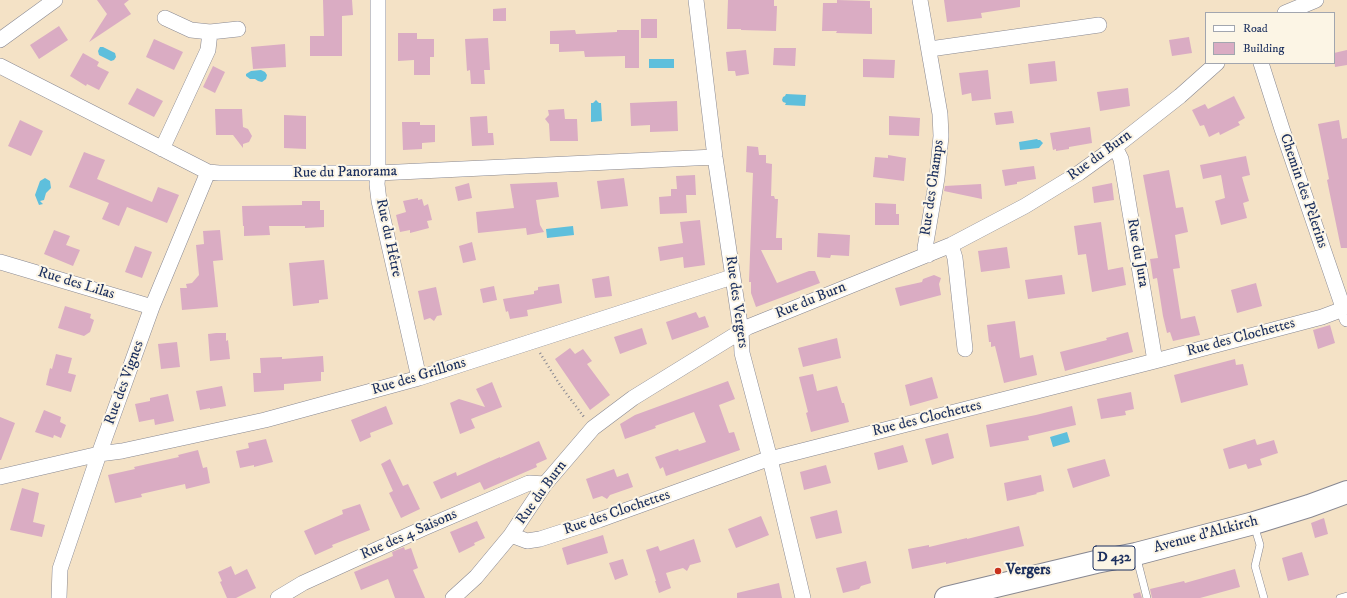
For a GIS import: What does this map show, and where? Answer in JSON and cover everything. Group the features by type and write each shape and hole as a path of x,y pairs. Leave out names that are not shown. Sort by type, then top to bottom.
{"main road":[{"name":"Avenue d'Altkirch","path":"946,598 977,594 1096,562 1136,554 1254,523 1309,506 1347,492"}],"street":[{"path":"0,40 55,0"},
{"name":"Rue du Hêtre","path":"378,0 378,201 419,378"},
{"name":"Rue des Vergers","path":"696,0 715,158 741,331 742,352 770,459 803,598"},
{"name":"Rue des Champs","path":"920,0 930,49 940,114 941,136 937,178 925,248 928,255"},
{"path":"1287,12 1316,0"},
{"path":"165,18 191,30 210,32 238,29"},
{"path":"930,49 1099,25"},
{"path":"162,149 208,50 210,32"},
{"name":"Rue du Burn","path":"453,598 476,577 511,535 545,484 593,428 634,398 748,327 951,245 1025,206 1079,173 1115,147 1180,96 1217,64"},
{"name":"Chemin des Pèlerins","path":"1261,64 1282,130 1346,311"},
{"name":"Rue du Panorama","path":"0,66 208,172 378,174 715,158"},
{"name":"Rue du Jura","path":"1115,147 1121,159 1155,361"},
{"name":"Rue des Vignes","path":"59,598 60,569 100,454 152,308 208,172"},
{"path":"951,245 955,258 965,349"},
{"name":"Rue des Lilas","path":"0,262 152,308"},
{"name":"Rue des Grillons","path":"0,477 100,454 122,451 265,420 419,378 732,277"},
{"name":"Rue des Clochettes","path":"511,535 527,541 540,539 770,459 1155,361 1322,317 1338,311 1346,311"},
{"name":"Rue des 4 Saisons","path":"278,598 303,583 431,525 530,483 545,484"}],"lane":[{"path":"1254,523 1260,545 1255,566 1264,598"},
{"path":"1136,554 1147,598"},
{"path":"1340,598 1347,596"}],"path":[{"path":"533,341 560,385 593,428"}],"water":[{"path":"100,47 115,53 116,57 114,60 111,61 99,55 98,51"},
{"path":"649,59 674,59 674,68 649,68"},
{"path":"261,70 267,75 266,79 262,82 255,79 250,79 246,76 246,74 251,71"},
{"path":"786,94 806,95 805,106 785,105 786,103 782,100"},
{"path":"596,100 601,103 602,121 591,122 591,103"},
{"path":"1037,139 1043,143 1039,148 1020,150 1019,142"},
{"path":"45,178 50,181 51,188 46,193 44,200 40,201 43,204 39,205 35,195 40,181"},
{"path":"573,226 574,235 547,238 546,229"},
{"path":"1067,432 1070,442 1053,447 1050,437"}],"building":[{"path":"97,0 129,0 124,4 131,14 89,42 107,14"},
{"path":"323,0 352,0 353,15 342,16 342,56 310,56 310,36 324,36"},
{"path":"728,0 774,0 774,6 777,6 776,31 727,29"},
{"path":"837,0 870,1 870,8 872,8 872,34 822,31 823,3 837,3"},
{"path":"944,0 1020,0 1020,7 981,13 982,18 947,22"},
{"path":"506,8 506,21 493,21 493,9"},
{"path":"641,19 657,19 657,38 641,38"},
{"path":"59,26 68,40 39,59 30,45"},
{"path":"575,30 576,34 617,32 617,30 639,30 639,68 625,68 625,56 585,57 584,51 559,52 559,44 550,44 550,31"},
{"path":"398,33 417,33 417,39 434,39 434,57 430,57 430,75 414,75 414,60 398,61"},
{"path":"1189,37 1192,53 1172,56 1169,40"},
{"path":"488,38 490,70 484,70 485,84 471,84 470,70 467,71 465,39"},
{"path":"154,39 183,52 174,70 146,57"},
{"path":"285,44 286,67 253,69 251,47"},
{"path":"774,48 796,48 795,66 773,65"},
{"path":"746,50 749,74 736,76 735,71 728,71 726,52"},
{"path":"1347,50 1347,65 1335,67 1335,53"},
{"path":"83,53 99,62 97,66 109,72 99,90 87,84 86,86 70,76"},
{"path":"863,59 895,60 894,78 863,77"},
{"path":"1055,61 1057,81 1030,84 1028,64"},
{"path":"213,66 225,72 215,93 203,87"},
{"path":"988,70 991,99 972,101 971,93 962,95 959,73"},
{"path":"137,88 163,101 154,117 128,104"},
{"path":"1128,88 1130,106 1100,111 1097,92"},
{"path":"1234,96 1245,118 1238,122 1240,125 1220,135 1219,132 1209,137 1204,125 1200,126 1192,110 1205,104 1208,109"},
{"path":"677,101 678,131 650,132 650,125 631,126 630,103"},
{"path":"215,109 242,109 243,127 248,129 252,136 249,142 243,144 243,148 233,135 216,135"},
{"path":"564,109 565,119 577,119 578,141 550,141 549,124 545,119 549,115 548,110"},
{"path":"1012,111 1014,123 996,125 994,113"},
{"path":"284,115 306,116 306,149 284,148"},
{"path":"487,116 488,133 493,133 494,145 472,146 470,117"},
{"path":"889,116 920,118 919,136 889,135"},
{"path":"20,120 43,131 31,156 8,146"},
{"path":"1339,120 1342,139 1347,138 1347,248 1341,248 1327,180 1329,179 1318,124"},
{"path":"402,122 420,122 420,125 435,125 435,142 422,143 422,149 403,150"},
{"path":"1090,127 1092,143 1069,147 1069,149 1053,150 1050,133"},
{"path":"747,146 758,147 759,155 766,155 766,163 772,164 771,196 778,199 776,238 782,238 782,250 761,250 777,283 809,271 815,271 820,283 756,307 751,293 751,282 749,282 753,173 746,172"},
{"path":"84,152 105,160 97,179 152,202 158,187 179,195 167,223 127,207 119,226 102,219 109,203 69,187"},
{"path":"888,155 906,158 904,181 873,177 875,157 888,158"},
{"path":"1246,156 1250,175 1242,177 1249,201 1243,203 1247,218 1221,225 1215,201 1225,198 1221,175 1203,179 1200,165"},
{"path":"1034,166 1036,179 1017,182 1017,184 1005,186 1002,170"},
{"path":"1169,170 1176,208 1183,207 1188,232 1175,235 1180,268 1173,269 1181,319 1195,316 1200,335 1173,341 1170,332 1167,333 1157,278 1153,279 1150,259 1158,258 1143,175"},
{"path":"695,175 696,195 686,195 687,213 660,214 659,197 671,196 671,189 677,189 676,176"},
{"path":"624,178 628,206 601,209 597,181"},
{"path":"557,182 559,197 536,200 540,225 544,232 527,235 526,228 478,233 476,212 514,208 510,184"},
{"path":"469,183 472,198 458,201 455,187"},
{"path":"1112,183 1114,200 1094,203 1092,187"},
{"path":"981,184 982,199 944,191 945,186"},
{"path":"418,198 418,200 422,199 424,206 428,204 432,220 427,221 429,228 410,233 410,230 400,232 396,215 406,212 403,201"},
{"path":"302,201 320,201 320,210 324,210 324,227 305,228 305,226 269,226 270,235 244,236 242,206 302,205"},
{"path":"875,203 896,204 896,214 899,214 899,225 875,225"},
{"path":"700,220 705,265 684,268 683,257 660,261 658,247 683,243 680,222"},
{"path":"1101,222 1108,270 1123,267 1126,285 1092,292 1086,254 1078,255 1074,226"},
{"path":"54,230 70,236 66,245 80,250 73,266 44,254"},
{"path":"220,230 223,260 213,261 218,307 182,310 180,288 187,288 186,284 192,283 199,275 196,245 204,244 203,231"},
{"path":"818,233 850,235 849,256 831,255 830,258 817,257"},
{"path":"472,242 476,260 463,263 459,246"},
{"path":"135,246 152,252 142,278 125,272"},
{"path":"1007,247 1010,268 981,272 978,251"},
{"path":"324,260 328,299 319,300 319,303 293,306 289,263"},
{"path":"934,275 941,278 939,284 941,295 900,306 895,288 922,282 923,279"},
{"path":"1062,275 1065,294 1028,299 1025,280"},
{"path":"609,276 612,296 595,298 592,279"},
{"path":"1256,283 1262,306 1237,313 1231,290"},
{"path":"559,284 562,303 527,310 528,316 510,319 508,311 506,312 503,299 534,294 534,291 538,290 538,287"},
{"path":"494,286 497,300 483,303 480,289"},
{"path":"436,287 442,315 437,316 434,321 430,318 424,320 418,291"},
{"path":"65,306 91,314 90,318 94,320 90,332 84,336 58,328"},
{"path":"696,312 699,318 705,316 709,327 672,340 666,322"},
{"path":"1015,321 1020,358 1033,355 1037,375 1004,383 995,346 991,347 991,342 989,342 987,325"},
{"path":"1330,325 1335,343 1318,349 1313,330"},
{"path":"642,328 647,344 620,354 614,337"},
{"path":"1128,332 1133,352 1065,371 1060,352 1107,340 1106,338"},
{"path":"226,333 226,341 228,340 230,359 210,361 208,334"},
{"path":"837,338 841,358 803,367 798,348"},
{"path":"177,342 180,367 161,369 158,344"},
{"path":"570,348 575,354 583,349 592,361 587,364 610,395 590,410 555,359"},
{"path":"56,354 72,358 68,373 76,375 71,392 46,385 50,368 52,369"},
{"path":"323,356 324,372 321,372 321,381 284,384 284,390 254,392 253,373 261,373 260,358 282,357 282,359"},
{"path":"1235,359 1236,365 1243,364 1248,385 1181,403 1174,375"},
{"path":"813,374 817,391 837,386 842,403 844,403 849,422 811,432 806,413 808,412 799,377"},
{"path":"932,377 938,398 910,406 905,385"},
{"path":"728,381 735,399 719,405 729,433 734,432 740,450 666,476 663,467 660,469 655,457 706,442 694,412 625,439 620,424 635,415"},
{"path":"492,382 502,407 471,419 475,428 460,434 450,403 459,399 485,407 476,389"},
{"path":"222,386 226,406 200,410 196,391"},
{"path":"1131,392 1134,409 1125,411 1126,415 1101,419 1097,399"},
{"path":"168,394 174,421 155,425 154,419 139,422 135,404 150,401 150,398"},
{"path":"386,406 393,424 370,433 371,437 360,442 351,420"},
{"path":"1072,406 1076,425 1028,436 1029,440 990,447 986,425"},
{"path":"44,410 61,417 60,422 66,425 61,438 54,435 53,438 35,432"},
{"path":"0,417 15,423 1,460 0,460"},
{"path":"948,433 954,458 932,465 925,439"},
{"path":"266,439 273,462 254,467 254,465 240,468 236,451 249,448 248,443"},
{"path":"1255,439 1257,445 1274,440 1278,453 1260,459 1262,465 1248,469 1246,464 1229,469 1223,449"},
{"path":"539,441 547,459 536,464 537,467 484,490 480,482 441,499 433,482 456,472 457,476"},
{"path":"903,445 908,462 878,470 874,453"},
{"path":"198,450 203,468 207,467 210,483 186,489 185,484 141,494 142,497 115,503 108,475 135,469 134,467 179,457 178,455"},
{"path":"390,459 403,486 408,484 420,509 401,518 389,493 393,491 381,464"},
{"path":"1105,459 1110,476 1073,488 1067,469"},
{"path":"826,465 831,483 804,490 800,472"},
{"path":"614,469 617,477 628,473 633,487 610,495 607,499 602,496 593,499 586,479"},
{"path":"1041,475 1044,491 1007,501 1004,483"},
{"path":"22,488 39,493 33,522 45,525 42,537 10,530"},
{"path":"360,504 370,530 332,545 333,547 315,555 304,531 343,514 342,510"},
{"path":"837,510 842,533 816,539 810,517"},
{"path":"761,516 769,535 736,548 728,529"},
{"path":"1324,518 1328,534 1315,538 1311,523"},
{"path":"477,521 485,538 459,553 450,532"},
{"path":"1019,526 1024,546 946,564 946,562 912,569 908,549 929,545 929,547"},
{"path":"603,535 608,553 567,565 562,548"},
{"path":"694,539 701,562 690,565 687,571 683,568 666,573 671,588 659,593 646,550 658,546 660,551"},
{"path":"404,547 405,550 411,548 418,568 413,570 425,598 395,598 388,579 361,590 354,572 393,556 392,552"},
{"path":"1302,552 1309,575 1288,581 1282,558"},
{"path":"623,559 628,575 615,580 609,563"},
{"path":"866,561 871,583 861,586 859,589 843,593 836,568"},
{"path":"231,566 235,575 247,569 256,588 236,598 227,598 220,582 222,581 218,572"},
{"path":"1235,569 1240,587 1200,598 1152,598 1150,589 1184,581 1185,583"},
{"path":"779,583 782,598 737,598 737,593"},
{"path":"1140,592 1142,598 1134,598 1133,594"}],"place":[{"name":"Vergers","path":"998,571"}]}
